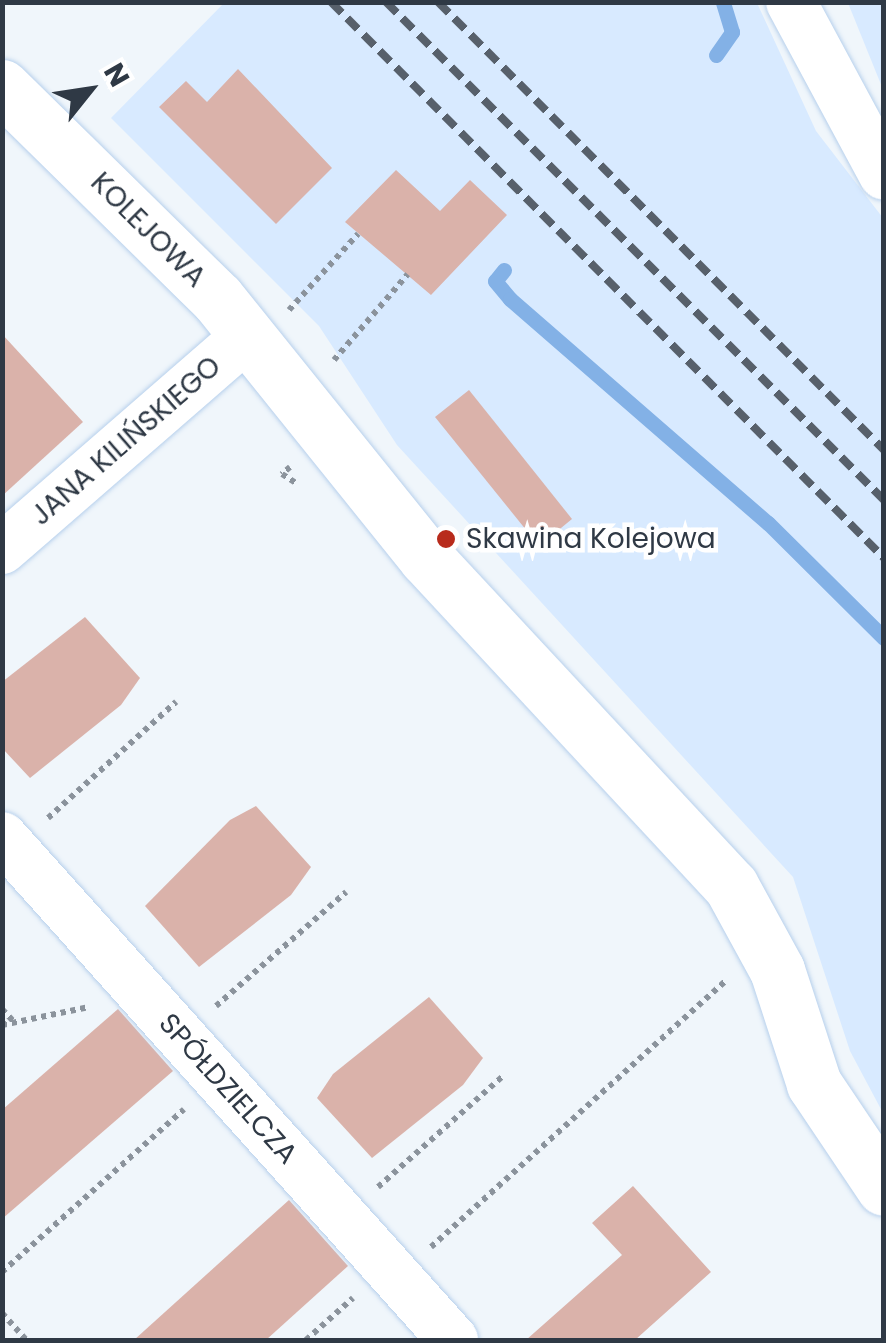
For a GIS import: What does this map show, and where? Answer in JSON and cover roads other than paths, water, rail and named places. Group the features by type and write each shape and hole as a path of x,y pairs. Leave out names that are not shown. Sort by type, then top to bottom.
{"street":[{"path":"791,2 884,174"},
{"name":"KOLEJOWA","path":"2,87 267,324 395,522 731,886 777,970 814,1084 884,1188"},
{"name":"JANA KILIŃSKIEGO","path":"2,548 267,324"},
{"name":"SPÓŁDZIELCZA","path":"8,843 453,1340"}],"waterway":[{"path":"716,55 732,32 723,2"},
{"path":"504,270 495,281 510,299 768,523 884,638"}],"railway":[{"path":"331,2 884,558"},
{"path":"386,2 884,500"},
{"path":"438,2 884,450"}],"place":[{"name":"Skawina Kolejowa","path":"446,539"}]}
